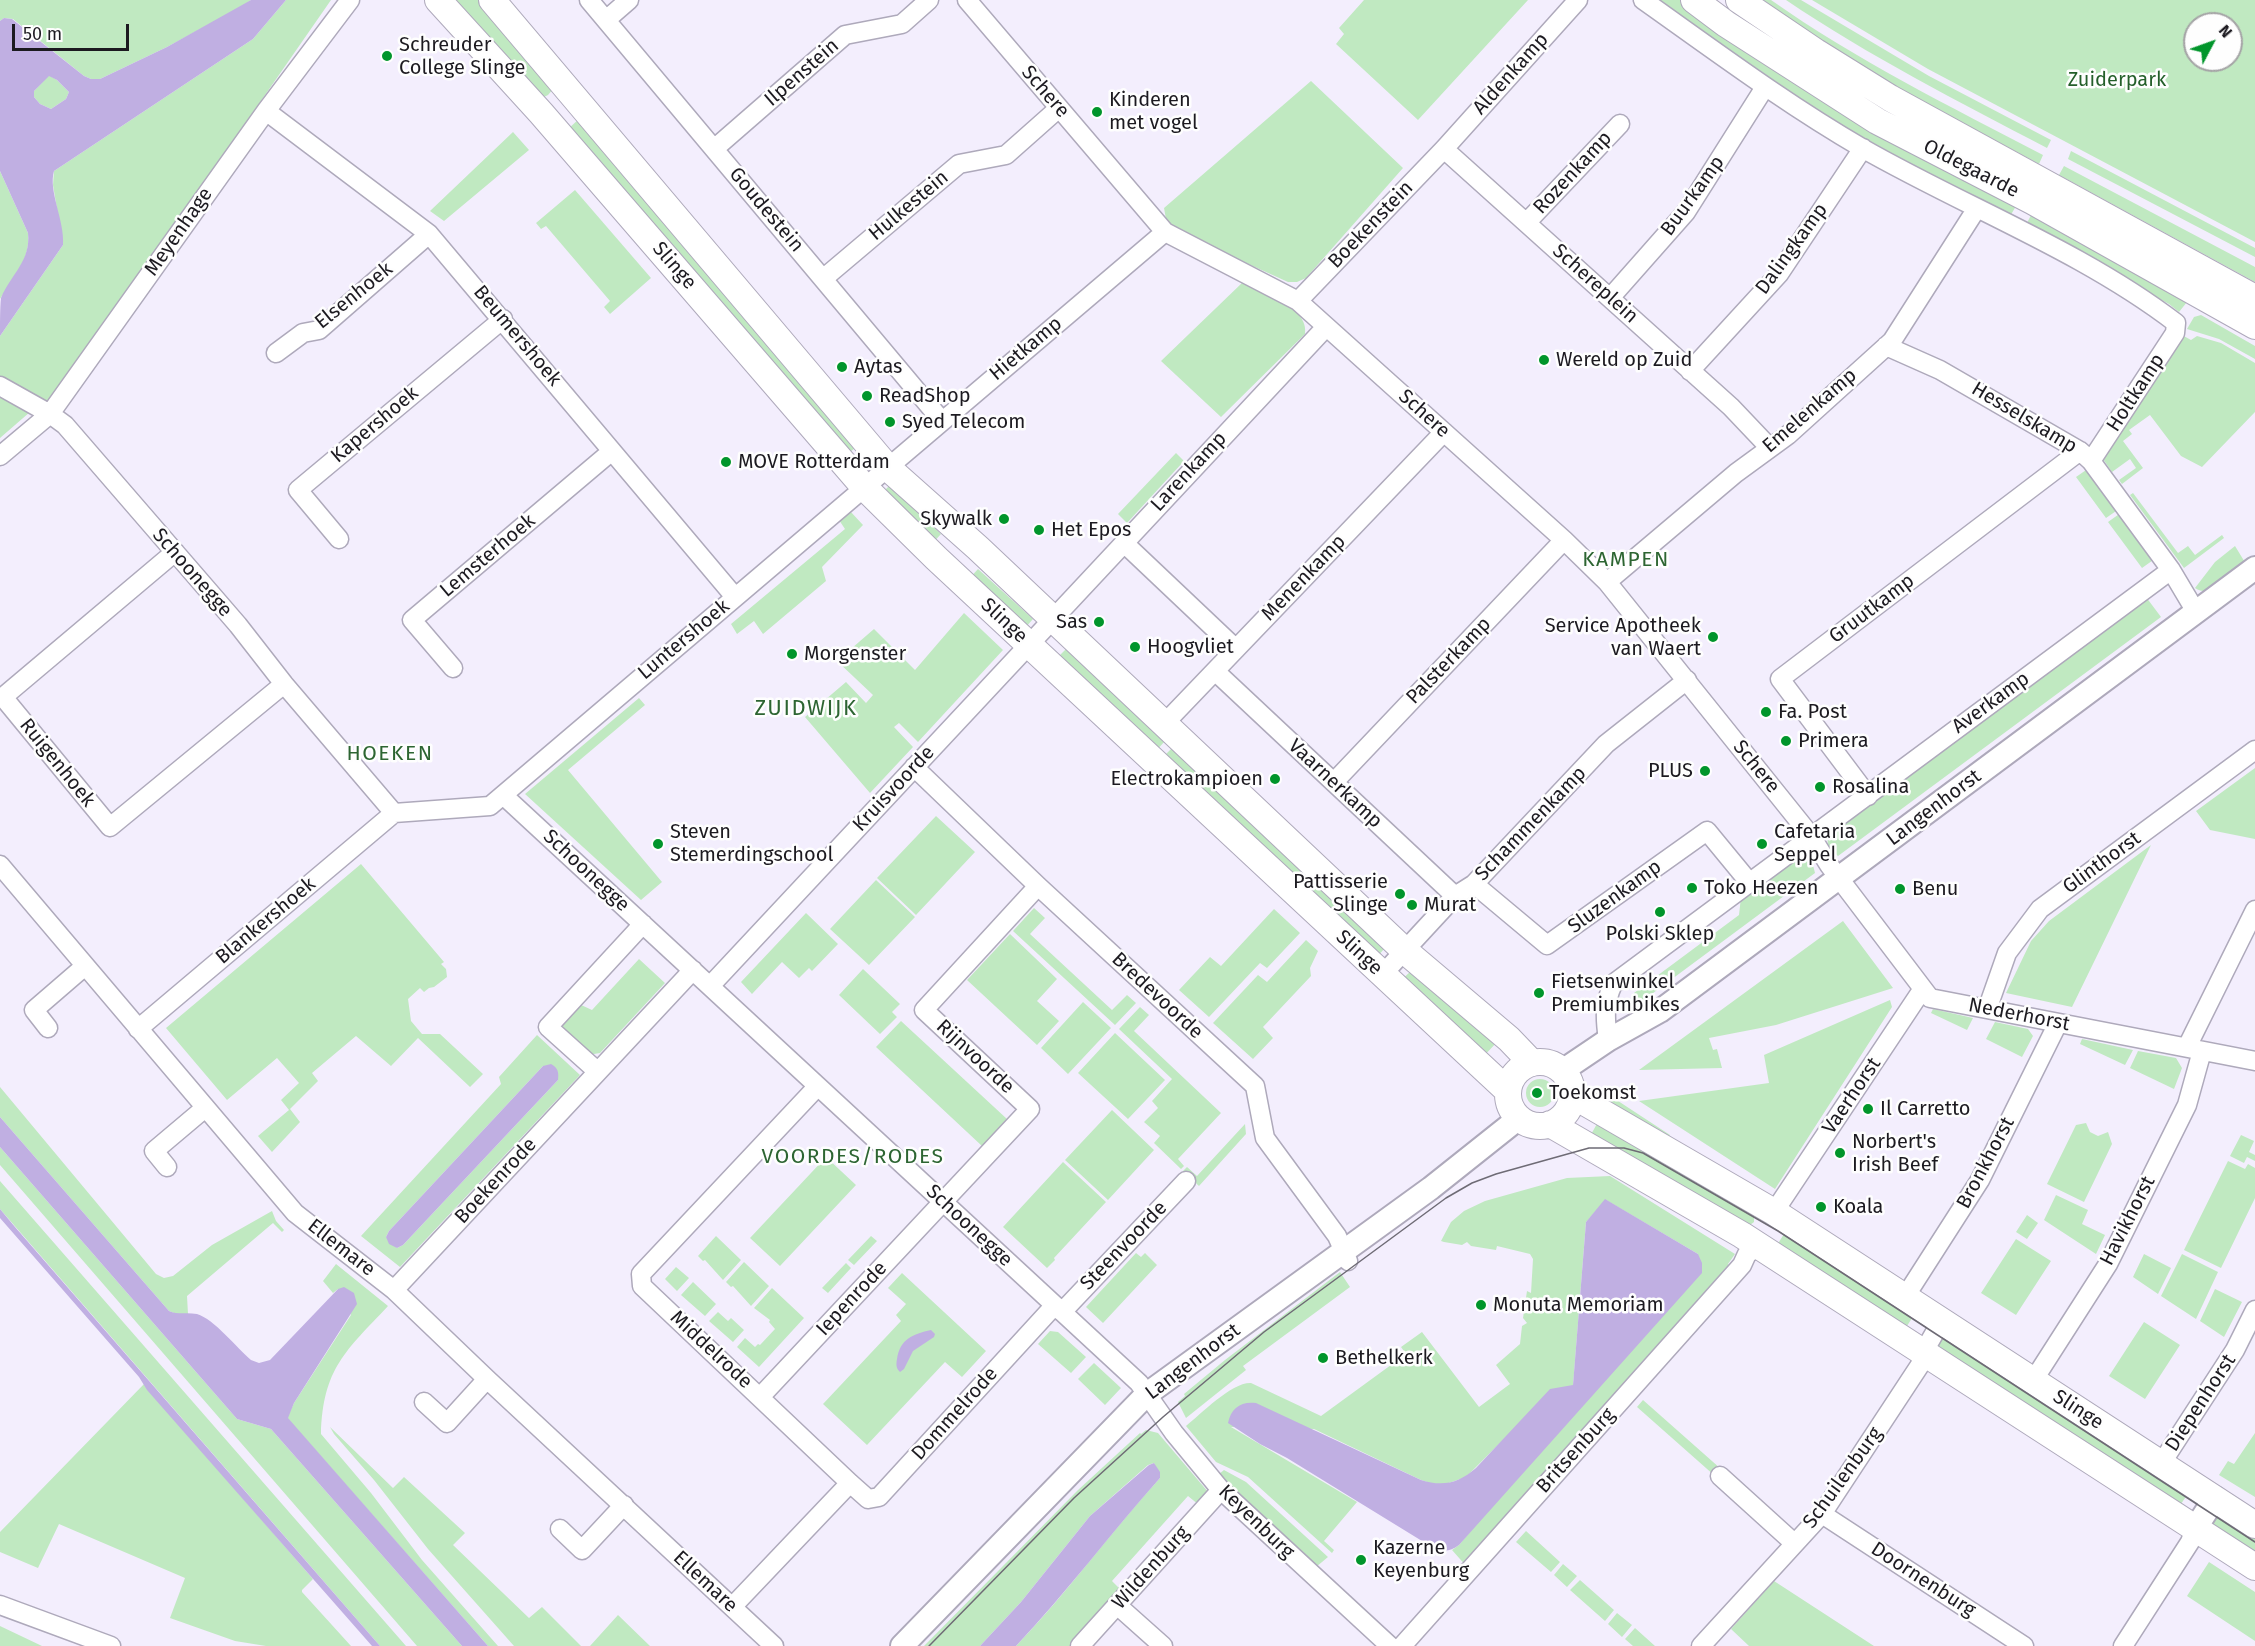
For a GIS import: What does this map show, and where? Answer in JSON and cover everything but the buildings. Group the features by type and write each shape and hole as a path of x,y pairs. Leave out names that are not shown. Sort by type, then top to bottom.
{"main road":[{"name":"Slinge","path":"438,0 541,113 865,488 936,558 1508,1091"},
{"name":"Slinge","path":"492,0 888,468 1405,951 1509,1039 1532,1063"},
{"name":"Oldegaarde","path":"1694,0 1726,24 1877,120 2032,201 2255,326"},
{"name":"Oldegaarde","path":"1739,0 1890,98 2044,180 2255,298"},
{"path":"541,113 568,90"},
{"path":"1532,1063 1548,1063 1562,1071 1570,1082 1572,1095 1563,1115 1550,1124 1534,1125 1519,1118 1510,1106 1508,1091 1515,1074 1532,1063"},
{"name":"Slinge","path":"1572,1095 1778,1207 1905,1297 2255,1525"},
{"name":"Slinge","path":"1550,1124 1923,1353 2255,1568"}],"street":[{"name":"Meyenhage","path":"0,456 50,414 266,111 350,0"},
{"name":"Goudestein","path":"589,0 942,421"},
{"path":"606,20 629,0"},
{"name":"Ilpenstein","path":"714,149 845,35 902,24 929,0"},
{"name":"Schere","path":"967,0 1165,232 1298,300 1564,540 1607,582 1811,836 1840,878"},
{"name":"Aldenkamp","path":"1444,148 1578,0"},
{"name":"Oldegaarde","path":"1643,0 1765,87 1863,148 2137,295 2176,323"},
{"name":"Buurkamp","path":"1610,298 1686,212 1765,87"},
{"name":"Hulkestein","path":"824,278 959,164 1006,155 1059,108"},
{"name":"Beumershoek","path":"266,111 429,234 735,597"},
{"name":"Rozenkamp","path":"1527,222 1620,124"},
{"name":"Schereplein","path":"1444,148 1731,407 1769,447"},
{"name":"Boekenstein","path":"1298,300 1444,148"},
{"name":"Dalingkamp","path":"1690,371 1779,274 1863,148"},
{"name":"Emelenkamp","path":"1607,582 1736,473 1788,435 1886,346 1898,332 1977,208"},
{"name":"Hietkamp","path":"888,468 1165,232"},
{"name":"Elsenhoek","path":"276,353 303,333 319,330 429,234"},
{"name":"Kapershoek","path":"339,539 298,490 503,320"},
{"name":"Holtkamp","path":"2086,456 2175,333 2176,323"},
{"name":"Larenkamp","path":"1029,644 1326,327"},
{"name":"Hesselskamp","path":"1886,346 1940,370 2086,456 2171,570 2196,612"},
{"name":"Schoonegge","path":"0,386 65,425 394,813"},
{"name":"Menenkamp","path":"1164,724 1444,432"},
{"name":"Lemsterhoek","path":"453,668 412,620 612,451"},
{"name":"Gruutkamp","path":"1868,796 1780,679 2086,456"},
{"name":"Luntershoek","path":"503,795 888,468"},
{"name":"Palsterkamp","path":"1334,782 1564,540"},
{"path":"1124,543 1236,650"},
{"name":"Ruigenhoek","path":"175,552 3,697 103,819 110,827 285,684"},
{"name":"Langenhorst","path":"1562,1071 1606,1030 1660,1011 2255,568"},
{"name":"Averkamp","path":"1811,836 2171,570"},
{"name":"Kruisvoorde","path":"710,986 1029,644"},
{"name":"Vaarnerkamp","path":"1216,672 1455,896"},
{"name":"Schammenkamp","path":"1382,975 1455,896 1474,884 1606,744 1687,680"},
{"name":"Glinthorst","path":"1988,1007 2007,953 2040,909 2255,750"},
{"name":"Bredevoorde","path":"914,767 1038,886 1255,1086 1264,1138 1337,1236 1346,1256"},
{"path":"394,813 490,806 503,795"},
{"name":"Schoonegge","path":"503,795 1143,1389"},
{"name":"Blankershoek","path":"138,1029 394,813"},
{"name":"Sluzenkamp","path":"1474,884 1547,945 1707,831 1749,882"},
{"path":"1606,1030 1606,998 1613,984 1811,836"},
{"name":"Ellemare","path":"0,865 296,1213 394,1290 732,1607 754,1640 774,1646"},
{"path":"1840,878 1923,990"},
{"name":"Rijnvoorde","path":"944,1202 1030,1109 924,1010 1038,886"},
{"name":"Havikhorst","path":"2033,1381 2108,1264 2187,1105 2195,1049 2255,910"},
{"path":"597,1071 548,1028 643,924"},
{"path":"48,1028 34,1010 86,966"},
{"name":"Boekenrode","path":"394,1290 693,970"},
{"name":"Nederhorst","path":"1923,990 1930,998 1988,1007 2058,1023 2255,1061"},
{"name":"Vaerhorst","path":"1778,1207 1923,990"},
{"name":"Bronkhorst","path":"1905,1297 1980,1180 2058,1023"},
{"name":"Middelrode","path":"817,1087 641,1274 642,1286 761,1396 850,1483"},
{"path":"167,1167 154,1151 205,1108"},
{"name":"Langenhorst","path":"902,1646 1143,1389 1346,1256 1519,1118"},
{"name":"Steenvoorde","path":"1058,1309 1186,1181"},
{"name":"Iepenrode","path":"761,1396 944,1202"},
{"name":"Britsenburg","path":"1402,1646 1753,1250"},
{"name":"Dommelrode","path":"850,1483 868,1498 879,1497 1058,1309"},
{"name":"Diepenhorst","path":"2161,1464 2235,1350 2255,1310"},
{"path":"1923,1353 1942,1320"},
{"name":"Schuilenburg","path":"1701,1646 1822,1514 1920,1365 1923,1353"},
{"path":"424,1402 447,1423 487,1379"},
{"name":"Keyenburg","path":"1143,1389 1171,1429 1221,1490 1389,1646"},
{"path":"1720,1476 1794,1543"},
{"path":"732,1607 850,1483"},
{"name":"Wildenburg","path":"1080,1646 1221,1490"},
{"path":"2123,1646 2190,1542 2195,1529 2215,1498"},
{"path":"560,1529 582,1550 624,1505"},
{"name":"Doornenburg","path":"1822,1514 2024,1646"},
{"path":"0,1605 111,1646"},
{"path":"1117,1605 1163,1646"}],"green space":[{"path":"0,0 251,0 167,47 100,79 91,79 84,76 13,19 4,18 0,21"},
{"path":"286,0 331,0 54,399 48,402 0,377 0,336 63,245 53,185 54,171 253,39"},
{"path":"449,0 480,0 554,88 548,95 542,98"},
{"path":"1364,0 1528,0 1418,120 1336,44 1344,34 1339,28"},
{"path":"1658,0 1685,0 2019,201 2009,218 1866,142 1763,78"},
{"path":"1760,0 1771,0 1870,63 2043,155 2039,164 1913,96 1843,55"},
{"path":"1786,0 1801,0 1929,76 2051,140 2047,148 1882,59"},
{"name":"Zuiderpark","path":"1812,0 2255,0 2255,242 1928,69"},
{"path":"49,75 69,92 66,99 51,109 40,104 34,97 34,91"},
{"path":"1311,81 1403,168 1306,278 1297,282 1288,282 1180,233 1166,219 1164,208"},
{"path":"580,118 860,444 844,457 567,130"},
{"path":"513,132 529,150 444,221 430,211"},
{"path":"2071,151 2255,248 2255,257 2068,159"},
{"path":"2064,166 2255,267 2255,282 2059,175"},
{"path":"0,171 28,233 28,242 24,260 0,299"},
{"path":"575,190 651,278 610,314 604,307 610,301 546,226 541,229 536,223"},
{"path":"2034,209 2187,302 2179,312 2169,304 2027,226"},
{"path":"1243,282 1293,309 1305,325 1305,334 1221,417 1161,361"},
{"path":"2201,315 2255,346 2255,359 2219,339 2187,329 2194,317"},
{"path":"2182,335 2191,340 2197,336 2221,343 2255,363 2255,412 2202,467 2181,456 2150,415 2129,430 2132,434 2123,441 2143,468 2122,484 2119,480 2136,468 2130,459 2112,472 2103,459"},
{"path":"0,397 30,412 0,438"},
{"path":"1176,453 1184,461 1127,523 1118,514"},
{"path":"2089,468 2119,509 2106,518 2076,477"},
{"path":"892,483 896,492 941,534 931,545 883,492"},
{"path":"2133,493 2178,553 2188,546 2195,555 2222,535 2224,538 2184,568 2130,495"},
{"path":"850,511 863,525 822,567 826,581 763,634 754,621 737,634 731,624 845,529 839,520"},
{"path":"2122,512 2156,558 2142,568 2108,522"},
{"path":"2235,546 2246,564 2215,589 2202,591 2195,588 2215,562"},
{"path":"978,569 1033,619 1026,627 968,580"},
{"path":"2146,597 2161,617 1838,856 1832,851 1828,845 1830,831"},
{"path":"964,613 1003,650 918,742 899,723 894,727 913,747 870,793 805,717 846,682 866,703 873,695 837,661 874,629 915,670"},
{"path":"1066,649 1165,741 1155,752 1056,659"},
{"path":"639,698 645,705 568,770 662,882 641,900 525,794"},
{"path":"1172,748 1385,948 1375,959 1161,759"},
{"path":"2255,768 2255,839 2210,830 2196,811"},
{"path":"936,816 975,852 916,915 877,878"},
{"path":"2151,845 2072,1007 2006,993 2031,941 2049,921"},
{"path":"1800,856 1810,861 1815,873 1641,1002 1634,993 1739,915 1741,897"},
{"path":"361,864 444,962 441,964 446,969 447,977 424,992 420,988 408,999 411,1021 422,1034 440,1034 483,1074 470,1087 418,1038 391,1066 356,1036 312,1073 318,1081 290,1109 300,1122 272,1152 258,1136 289,1110 281,1100 299,1083 277,1058 227,1100 166,1028"},
{"path":"876,880 915,917 869,965 830,929"},
{"path":"1034,908 1045,918 1030,934 1112,1010 1127,995 1136,1003 1115,1025 1013,931"},
{"path":"1274,909 1300,933 1267,968 1260,963 1209,1017 1179,990 1210,957 1221,966"},
{"path":"806,913 838,944 812,971 809,968 799,978 782,962 752,994 741,982"},
{"path":"1843,921 1893,988 1776,1025 1709,1038 1713,1050 1717,1049 1722,1068 1639,1070"},
{"path":"1010,934 1057,979 1037,1001 1059,1021 1037,1045 967,980"},
{"path":"1306,940 1318,951 1310,968 1311,976 1263,1027 1273,1038 1253,1059 1213,1023 1258,975 1267,982"},
{"path":"639,959 665,983 600,1053 588,1055 563,1032 562,1022 579,1004 592,1010"},
{"path":"863,969 900,1004 892,1012 897,1017 880,1034 839,995"},
{"path":"1411,971 1498,1041 1481,1059 1397,984"},
{"path":"1890,1000 1892,1007 1775,1189 1639,1101 1769,1083 1764,1055"},
{"path":"1083,1002 1111,1028 1068,1074 1041,1048"},
{"path":"1140,1007 1149,1015 1134,1031 1221,1113 1178,1159 1184,1166 1181,1169 1154,1143 1160,1136 1144,1122 1158,1108 1152,1101 1172,1079 1119,1029"},
{"path":"1933,1009 1973,1018 1967,1030 1931,1013"},
{"path":"901,1021 1007,1119 982,1146 876,1047"},
{"path":"1995,1022 2028,1029 2033,1036 2022,1057 1986,1039"},
{"path":"1115,1033 1165,1080 1128,1119 1078,1073"},
{"path":"537,1035 580,1075 400,1267 361,1236 501,1084 499,1077","holes":["543,1066 558,1080 403,1245 397,1248 386,1237 389,1231"]},
{"path":"2082,1039 2133,1050 2125,1065 2080,1044"},
{"path":"2138,1051 2176,1058 2182,1068 2174,1089 2130,1068"},
{"path":"1540,1079 1550,1083 1554,1093 1550,1103 1540,1107 1530,1103 1526,1093 1530,1083"},
{"path":"0,1087 156,1274 164,1278 173,1276 212,1245 272,1211 276,1221 284,1230 282,1232 273,1223 187,1296 188,1314 179,1315 169,1311 0,1117"},
{"path":"1612,1097 1670,1135 1665,1143 1606,1109"},
{"path":"1112,1110 1154,1150 1108,1200 1065,1160"},
{"path":"1599,1120 1754,1212 1754,1222 1746,1228 1588,1140"},
{"path":"2086,1123 2090,1132 2098,1136 2108,1132 2112,1144 2084,1202 2047,1184 2076,1125"},
{"path":"1245,1124 1246,1134 1199,1186 1183,1171 1187,1167 1197,1176"},
{"path":"2241,1135 2254,1141 2249,1152 2255,1155 2255,1161 2247,1157 2244,1163 2230,1156"},
{"path":"0,1147 237,1419 271,1429 462,1646 417,1646 0,1165"},
{"path":"826,1157 856,1185 780,1266 750,1238"},
{"path":"2228,1161 2245,1169 2248,1164 2255,1168 2255,1198 2221,1268 2184,1250"},
{"path":"1063,1162 1106,1202 1047,1268 1003,1227"},
{"path":"1610,1176 1735,1254 1728,1264 1733,1270 1467,1567 1452,1550 1459,1545 1698,1254 1606,1200 1586,1222 1573,1386 1498,1445 1466,1477 1446,1484 1433,1484 1314,1429 1231,1427 1357,1502 1324,1541 1334,1550 1332,1553 1248,1477 1216,1462 1186,1426 1226,1393 1243,1384 1251,1383 1321,1416 1406,1354 1401,1347 1422,1332 1479,1407 1510,1384 1496,1365 1520,1344 1522,1326 1527,1323 1523,1318 1527,1291 1531,1293 1533,1259 1530,1254 1497,1246 1496,1250 1471,1246 1467,1242 1462,1245 1441,1241 1451,1222 1464,1211 1485,1201 1567,1178"},
{"path":"0,1181 406,1646 380,1646 0,1209"},
{"path":"2056,1195 2088,1210 2082,1224 2105,1235 2096,1254 2044,1220"},
{"path":"2027,1215 2038,1223 2027,1239 2016,1232"},
{"path":"1789,1226 1917,1310 1902,1334 1774,1250"},
{"path":"716,1236 741,1260 723,1280 705,1260 703,1261 698,1256"},
{"path":"871,1236 877,1241 854,1265 848,1260"},
{"path":"2016,1239 2051,1261 2016,1315 1981,1293"},
{"path":"1136,1253 1141,1257 1145,1253 1157,1265 1103,1323 1086,1307"},
{"path":"2144,1254 2171,1268 2158,1294 2133,1277"},
{"path":"2182,1254 2218,1272 2196,1319 2161,1296"},
{"path":"744,1262 769,1286 751,1306 733,1286 731,1287 726,1282"},
{"path":"846,1263 851,1268 828,1293 822,1288"},
{"path":"336,1264 388,1306 349,1349 332,1376 326,1392 321,1434 371,1493 422,1560 498,1646 488,1646 287,1418 294,1403 351,1315 338,1289 333,1293 323,1281"},
{"path":"676,1267 689,1278 677,1291 665,1279"},
{"path":"1340,1272 1350,1287 1243,1366 1246,1370 1186,1418 1178,1402 1185,1396 1184,1394"},
{"path":"902,1273 986,1351 962,1377 945,1362 867,1445 823,1404 901,1321 896,1315 906,1304 888,1288"},
{"path":"693,1282 716,1304 705,1316 681,1295"},
{"path":"772,1288 804,1318 759,1367 737,1347 745,1338 755,1347 760,1345 775,1329 769,1322 770,1320 754,1308"},
{"path":"2215,1289 2242,1302 2224,1337 2200,1321"},
{"path":"718,1312 728,1321 731,1318 744,1330 733,1342 709,1321"},
{"path":"2144,1322 2180,1345 2145,1399 2109,1376"},
{"path":"1050,1331 1058,1332 1086,1357 1071,1373 1038,1344"},
{"path":"1942,1336 2192,1488 2176,1511 1936,1346"},
{"path":"1094,1363 1121,1388 1105,1405 1078,1379"},
{"path":"144,1384 313,1579 302,1592 351,1646 266,1646 235,1641 170,1618 185,1578 59,1524 38,1568 0,1552 0,1532"},
{"path":"1643,1400 1721,1469 1715,1476 1637,1407"},
{"path":"330,1427 393,1488 404,1477 465,1533 453,1545 529,1618 542,1607 581,1646 514,1646 428,1549"},
{"path":"1146,1430 1158,1433 1209,1493 1199,1505 1188,1496 1112,1581 1122,1591 1073,1646 1016,1646 1160,1478 1154,1463 1148,1465 1090,1516 1021,1602 980,1646 924,1646 1078,1490"},
{"path":"2255,1433 2255,1497 2219,1475 2228,1461 2234,1464"},
{"path":"1224,1470 1246,1482 1328,1557 1316,1567 1240,1498 1219,1474"},
{"path":"2225,1512 2255,1531 2255,1562 2209,1524 2215,1515"},
{"path":"1526,1531 1560,1562 1551,1572 1516,1542"},
{"path":"2209,1562 2255,1592 2255,1641 2187,1596"},
{"path":"1563,1564 1577,1576 1567,1587 1554,1575"},
{"path":"1580,1580 1614,1610 1605,1621 1570,1590"},
{"path":"1774,1581 1874,1646 1749,1646 1731,1629"},
{"path":"1617,1613 1632,1625 1622,1637 1608,1624"},
{"path":"618,1615 650,1646 590,1646"},
{"path":"0,1626 42,1646 0,1646"},
{"path":"1635,1628 1655,1646 1633,1646 1625,1639"}],"shaded area":[{"path":"251,0 286,0 253,39 54,171 53,188 62,226 63,245 0,336 1,298 23,260 28,243 28,233 0,171 0,21 4,18 12,19 84,76 91,79 100,79 167,47","holes":["49,76 57,80 69,92 66,99 51,109 40,104 34,97 34,91"]},
{"path":"551,1064 558,1070 558,1080 403,1245 397,1248 389,1244 386,1237 389,1231 543,1066"},
{"path":"0,1117 169,1311 204,1317 251,1360 259,1363 270,1360 338,1289 344,1287 354,1293 357,1304 294,1403 288,1418 488,1646 462,1646 271,1429 237,1419 0,1147"},
{"path":"1605,1199 1698,1254 1702,1263 1702,1273 1456,1547 1448,1550 1435,1549 1228,1423 1234,1410 1241,1404 1256,1403 1421,1480 1444,1483 1463,1477 1476,1468 1550,1389 1573,1385 1586,1222"},
{"path":"0,1209 380,1646 372,1646 147,1390 139,1377 0,1218"},
{"path":"931,1330 935,1334 934,1337 913,1351 904,1369 900,1372 897,1368 897,1361 904,1342 919,1333"},
{"path":"1154,1463 1160,1472 1160,1478 1016,1646 980,1646 1021,1602 1090,1516"}],"tram line":[{"path":"929,1646 1074,1498 1163,1417 1264,1332 1446,1198 1472,1183 1589,1148 1624,1148 1643,1153 1778,1231 2255,1542"}],"place":[{"name":"Schreuder College Slinge","path":"387,56"},
{"name":"Kinderen met vogel","path":"1097,112"},
{"name":"Wereld op Zuid","path":"1544,360"},
{"name":"Aytas","path":"842,367"},
{"name":"ReadShop","path":"867,396"},
{"name":"Syed Telecom","path":"890,422"},
{"name":"MOVE Rotterdam","path":"726,462"},
{"name":"Skywalk","path":"1004,519"},
{"name":"Het Epos","path":"1039,530"},
{"name":"Sas","path":"1099,622"},
{"name":"Service Apotheek van Waert","path":"1713,637"},
{"name":"Hoogvliet","path":"1135,647"},
{"name":"Morgenster","path":"792,654"},
{"name":"Fa. Post","path":"1766,712"},
{"name":"Primera","path":"1786,741"},
{"name":"PLUS","path":"1705,771"},
{"name":"Electrokampioen","path":"1275,779"},
{"name":"Rosalina","path":"1820,787"},
{"name":"Steven Stemerdingschool","path":"658,844"},
{"name":"Cafetaria Seppel","path":"1762,844"},
{"name":"Toko Heezen","path":"1692,888"},
{"name":"Benu","path":"1900,889"},
{"name":"Pattisserie Slinge","path":"1400,894"},
{"name":"Murat","path":"1412,905"},
{"name":"Polski Sklep","path":"1660,912"},
{"name":"Fietsenwinkel Premiumbikes","path":"1539,993"},
{"name":"Toekomst","path":"1537,1093"},
{"name":"Il Carretto","path":"1868,1109"},
{"name":"Norbert's Irish Beef","path":"1840,1153"},
{"name":"Koala","path":"1821,1207"},
{"name":"Monuta Memoriam","path":"1481,1305"},
{"name":"Bethelkerk","path":"1323,1358"},
{"name":"Kazerne Keyenburg","path":"1361,1560"}],"district":[{"name":"KAMPEN","path":"1626,560"},
{"name":"ZUIDWIJK","path":"806,709"},
{"name":"HOEKEN","path":"390,754"},
{"name":"VOORDES/RODES","path":"853,1157"}]}
